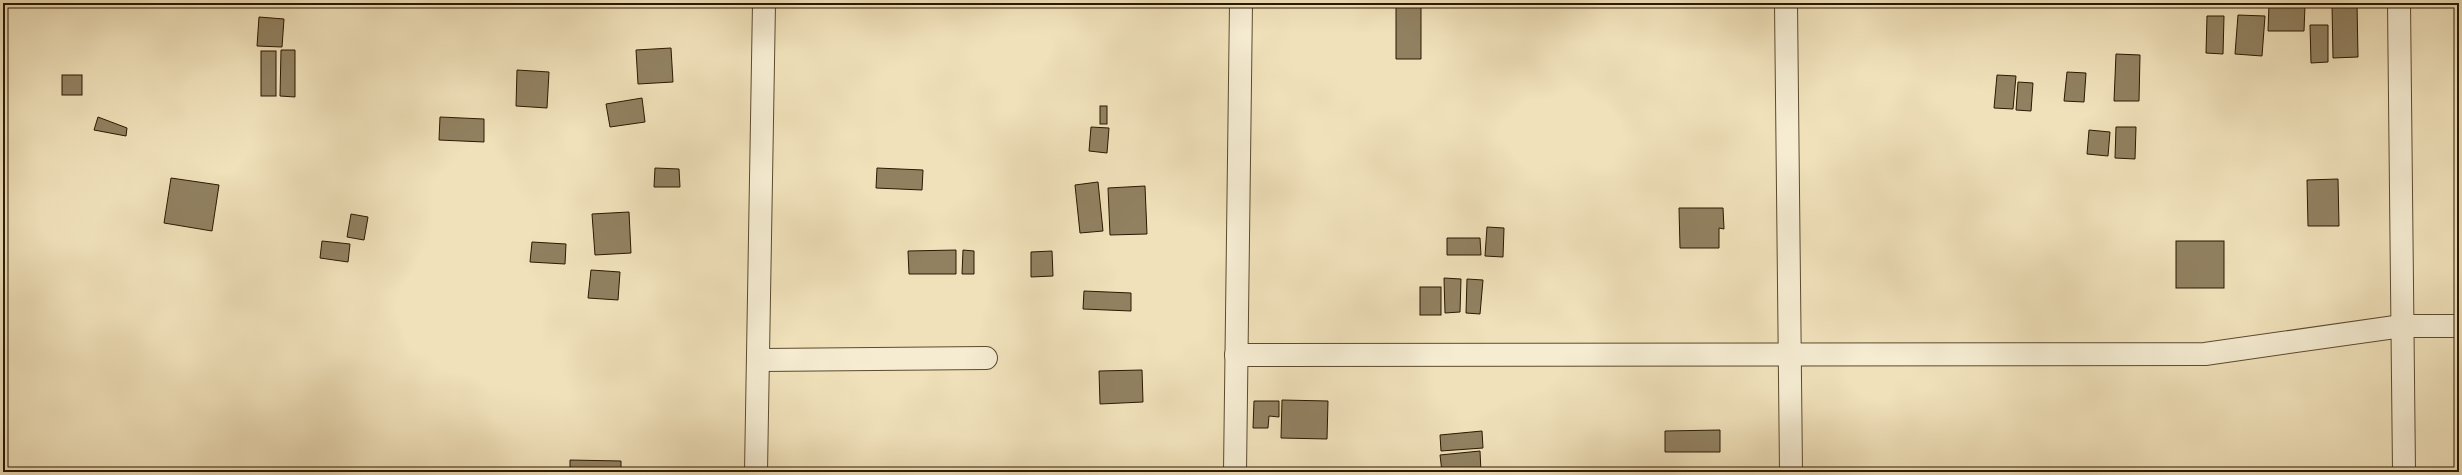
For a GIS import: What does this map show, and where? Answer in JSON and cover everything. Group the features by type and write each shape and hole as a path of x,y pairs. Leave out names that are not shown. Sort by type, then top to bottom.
{"street":[{"path":"756,472 764,3"},
{"path":"1234,472 1241,3"},
{"path":"1786,3 1791,472"},
{"path":"2399,3 2404,472"},
{"path":"1236,355 2205,354 2402,326 2459,326"},
{"path":"758,360 986,358"}],"building":[{"path":"2357,3 2358,57 2333,58 2332,4"},
{"path":"1396,4 1421,5 1421,59 1396,59"},
{"path":"2269,4 2305,5 2304,31 2268,31"},
{"path":"2238,15 2265,16 2262,56 2235,54"},
{"path":"2207,16 2224,16 2223,54 2206,53"},
{"path":"259,17 284,19 282,47 257,46"},
{"path":"2310,25 2328,25 2328,62 2311,63"},
{"path":"671,48 673,82 638,84 636,50"},
{"path":"281,50 295,50 295,97 280,96"},
{"path":"261,51 276,51 276,96 261,96"},
{"path":"2116,54 2140,55 2139,101 2114,101"},
{"path":"517,70 549,72 547,108 516,106"},
{"path":"2067,72 2086,73 2084,102 2064,101"},
{"path":"62,75 82,75 82,95 62,95"},
{"path":"1997,75 2016,76 2013,109 1994,108"},
{"path":"2018,82 2033,83 2031,111 2016,110"},
{"path":"642,98 645,122 610,127 606,104"},
{"path":"1100,106 1107,106 1107,124 1100,124"},
{"path":"98,117 127,128 126,136 94,130"},
{"path":"440,117 484,119 484,142 439,140"},
{"path":"1091,127 1109,128 1107,153 1089,151"},
{"path":"2116,127 2136,127 2135,159 2115,158"},
{"path":"2089,130 2110,132 2108,156 2087,154"},
{"path":"2459,157 2459,195 2456,194"},
{"path":"655,168 679,169 680,187 654,187"},
{"path":"877,168 923,170 922,190 876,188"},
{"path":"171,178 219,185 212,231 164,223"},
{"path":"2338,179 2339,226 2308,226 2307,180"},
{"path":"1098,182 1103,231 1080,233 1075,185"},
{"path":"1145,186 1147,234 1110,235 1108,188"},
{"path":"1679,208 1723,208 1724,229 1719,228 1719,248 1680,248"},
{"path":"629,212 631,253 595,255 592,214"},
{"path":"351,214 368,217 364,240 347,237"},
{"path":"1487,227 1504,228 1503,257 1485,256"},
{"path":"1447,238 1480,238 1481,255 1447,255"},
{"path":"322,241 350,244 348,262 320,258"},
{"path":"2176,241 2224,241 2224,288 2176,288"},
{"path":"532,242 566,244 565,264 530,262"},
{"path":"956,250 956,274 909,274 908,251"},
{"path":"963,250 974,251 974,274 962,274"},
{"path":"1052,251 1053,276 1031,277 1031,252"},
{"path":"591,270 620,272 618,300 588,298"},
{"path":"1444,278 1461,279 1460,312 1445,313"},
{"path":"1467,279 1483,280 1480,314 1466,313"},
{"path":"1420,287 1441,287 1441,315 1420,315"},
{"path":"1084,291 1131,293 1131,311 1083,309"},
{"path":"1142,370 1143,402 1100,404 1099,371"},
{"path":"1282,400 1328,401 1327,439 1281,438"},
{"path":"1254,401 1279,401 1279,417 1269,416 1268,428 1253,428"},
{"path":"1720,430 1720,452 1665,452 1665,431"},
{"path":"1482,431 1483,448 1441,451 1440,435"},
{"path":"1480,451 1481,472 1442,472 1440,455"},
{"path":"570,460 621,461 621,472 570,472"}]}
